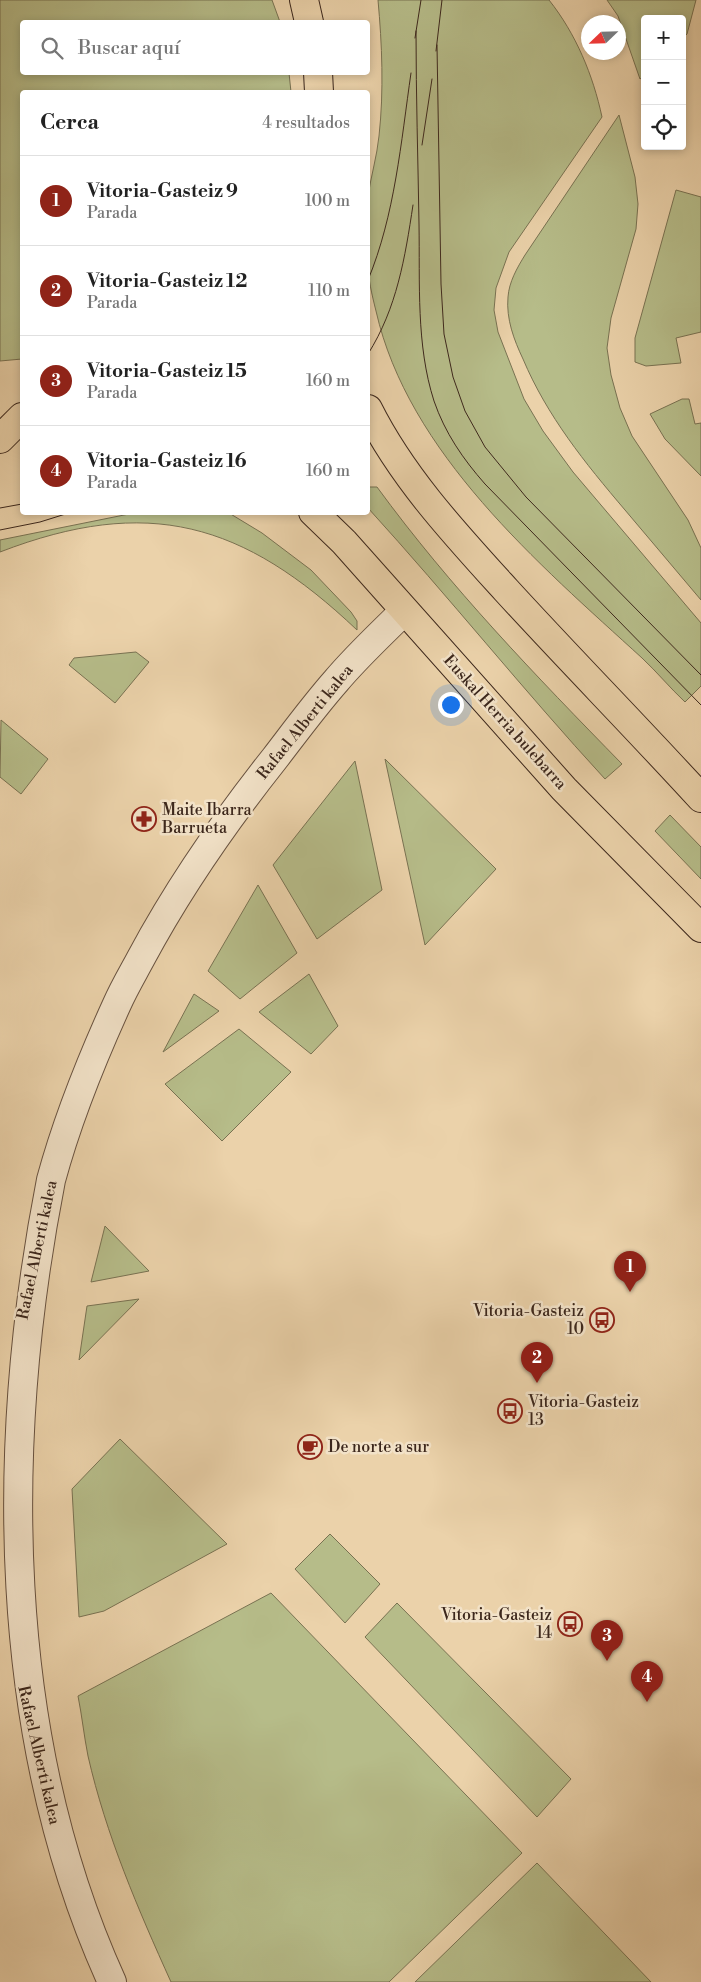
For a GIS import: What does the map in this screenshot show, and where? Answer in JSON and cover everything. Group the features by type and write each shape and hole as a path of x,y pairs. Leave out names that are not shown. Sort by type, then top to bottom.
{"main road":[{"path":"304,0 309,20"},
{"path":"318,75 319,90"},
{"path":"0,410 20,412"},
{"path":"370,413 396,458 456,536 701,798"},
{"path":"0,439 20,420"},
{"name":"Euskal Herria bulebarra","path":"315,515 344,542 564,789 701,928"}],"street":[{"name":"Rafael Alberti kalea","path":"112,1982 82,1911 61,1849 40,1777 21,1684 8,1530 9,1444 14,1375 24,1299 51,1181 67,1129 117,1002 157,928 200,858 252,787 336,680 404,611"}],"green space":[{"path":"0,0 272,0 279,20 20,20 20,75 289,75 291,90 20,90 20,359 0,361"},
{"path":"378,0 549,0 575,41 581,54 581,60 584,60 594,86 602,117 509,252 496,288 494,310 498,332 524,399 543,431 573,472 701,623 701,686 685,702 642,658 561,584 482,502 447,458 417,412 392,363 376,311 370,281 370,183 378,144 382,85"},
{"path":"607,0 696,0 686,35 686,15 641,15 640,79 626,39 626,15 617,15"},
{"path":"619,115 635,177 638,204 636,229 611,318 607,348 611,375 620,408 632,436 688,520 701,548 701,600 581,457 543,400 517,344 509,321 509,291 516,270"},
{"path":"676,190 701,197 701,332 676,338 681,363 646,366 635,362 635,338"},
{"path":"682,399 689,399 695,424 701,423 701,476 665,439 650,414"},
{"path":"370,487 377,487 464,595 526,664 622,764 605,779 370,510"},
{"path":"124,515 232,515 262,533 311,570 351,612 357,621 357,630 315,593 274,564 233,543 191,529 148,523 102,525 53,535 0,552 0,540"},
{"path":"136,652 149,662 115,703 69,665 74,658"},
{"path":"1,720 48,759 21,794 0,777"},
{"path":"385,759 496,869 425,945"},
{"path":"355,761 382,890 317,939 273,865"},
{"path":"670,815 701,847 701,879 655,831"},
{"path":"258,885 297,953 240,999 208,971"},
{"path":"309,974 338,1026 311,1054 259,1012"},
{"path":"194,994 219,1011 163,1052"},
{"path":"239,1029 291,1072 222,1141 165,1084"},
{"path":"105,1226 149,1271 91,1282"},
{"path":"139,1299 79,1360 87,1306"},
{"path":"120,1439 227,1544 104,1611 79,1617 72,1489"},
{"path":"330,1534 380,1584 345,1623 295,1569"},
{"path":"271,1593 522,1853 389,1982 171,1982 113,1843 95,1785 78,1696"},
{"path":"397,1603 571,1779 537,1817 365,1637"},
{"path":"537,1863 651,1982 415,1982"}],"tram line":[{"path":"415,38 421,0"},
{"path":"436,51 442,0"},
{"path":"416,31 420,314 424,358 428,380 438,413 455,445 485,484 701,705"},
{"path":"437,45 441,284 444,334 453,377 465,411 485,447 526,497 701,675"},
{"path":"370,274 385,230 391,204 411,73"},
{"path":"422,145 432,79"},
{"path":"370,351 378,337 393,301 407,244 413,205"},
{"path":"0,508 20,504"},
{"path":"0,530 40,522 62,515"}],"place":[{"name":"Maite Ibarra Barrueta","path":"144,819"},
{"name":"Vitoria-Gasteiz 9","path":"630,1292"},
{"name":"Vitoria-Gasteiz 10","path":"602,1320"},
{"name":"Vitoria-Gasteiz 12","path":"537,1383"},
{"name":"Vitoria-Gasteiz 13","path":"510,1411"},
{"name":"De norte a sur","path":"310,1447"},
{"name":"Vitoria-Gasteiz 14","path":"570,1624"},
{"name":"Vitoria-Gasteiz 15","path":"607,1661"},
{"name":"Vitoria-Gasteiz 16","path":"647,1702"}]}
